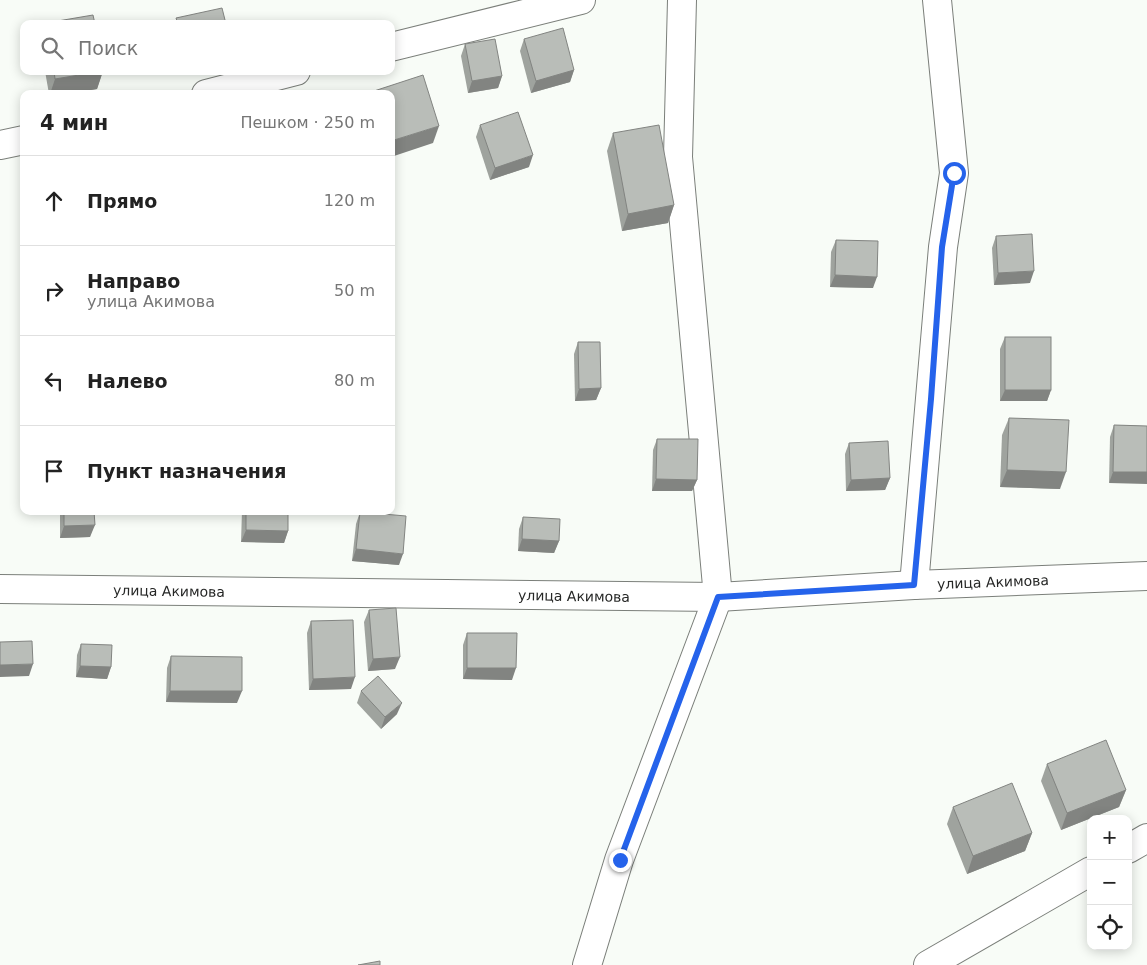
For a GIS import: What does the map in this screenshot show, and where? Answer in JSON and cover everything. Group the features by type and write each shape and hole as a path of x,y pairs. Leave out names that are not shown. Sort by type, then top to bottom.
{"street":[{"path":"395,47 581,0"},
{"path":"586,965 620,860 718,597 678,157 682,0"},
{"path":"914,585 931,399 942,247 954,173 937,0"},
{"path":"222,90 280,75"},
{"path":"0,146 20,141"},
{"name":"улица Акимова","path":"0,589 718,597 914,585 1147,576"},
{"path":"1132,847 1147,838"},
{"path":"928,965 1087,873"}],"building":[{"path":"222,8 225,20 177,20 176,18"},
{"path":"93,15 94,20 64,20"},
{"path":"563,28 574,70 536,81 524,39"},
{"path":"495,39 502,76 472,81 465,44"},
{"path":"54,75 79,75 55,79"},
{"path":"423,75 439,126 395,140 395,90 377,90"},
{"path":"518,112 533,155 495,168 480,125"},
{"path":"659,125 674,205 628,214 613,133"},
{"path":"1032,234 1034,271 998,273 996,236"},
{"path":"836,240 878,241 877,277 835,275"},
{"path":"1005,337 1051,337 1051,390 1005,390"},
{"path":"578,342 600,342 601,388 579,389"},
{"path":"1009,418 1069,420 1066,472 1007,470"},
{"path":"1114,425 1147,426 1147,472 1113,472"},
{"path":"657,439 698,439 697,480 656,479"},
{"path":"888,441 890,478 851,480 849,443"},
{"path":"64,515 94,515 95,525 64,526"},
{"path":"246,515 288,515 288,531 246,530"},
{"path":"360,515 406,516 403,554 356,549"},
{"path":"523,517 560,519 559,541 522,539"},
{"path":"396,608 400,657 373,659 369,610"},
{"path":"353,620 355,677 313,679 311,621"},
{"path":"467,633 517,633 516,668 467,668"},
{"path":"32,641 33,664 0,665 0,642"},
{"path":"81,644 112,645 111,667 80,666"},
{"path":"171,656 242,657 242,691 170,691"},
{"path":"378,676 402,703 385,717 361,691"},
{"path":"1106,740 1126,790 1067,813 1047,764"},
{"path":"1012,783 1032,833 973,856 953,807"},
{"path":"380,961 380,965 358,965"}],"route":[{"path":"620,860 718,597 914,585 931,399 942,247 954,173"}]}
